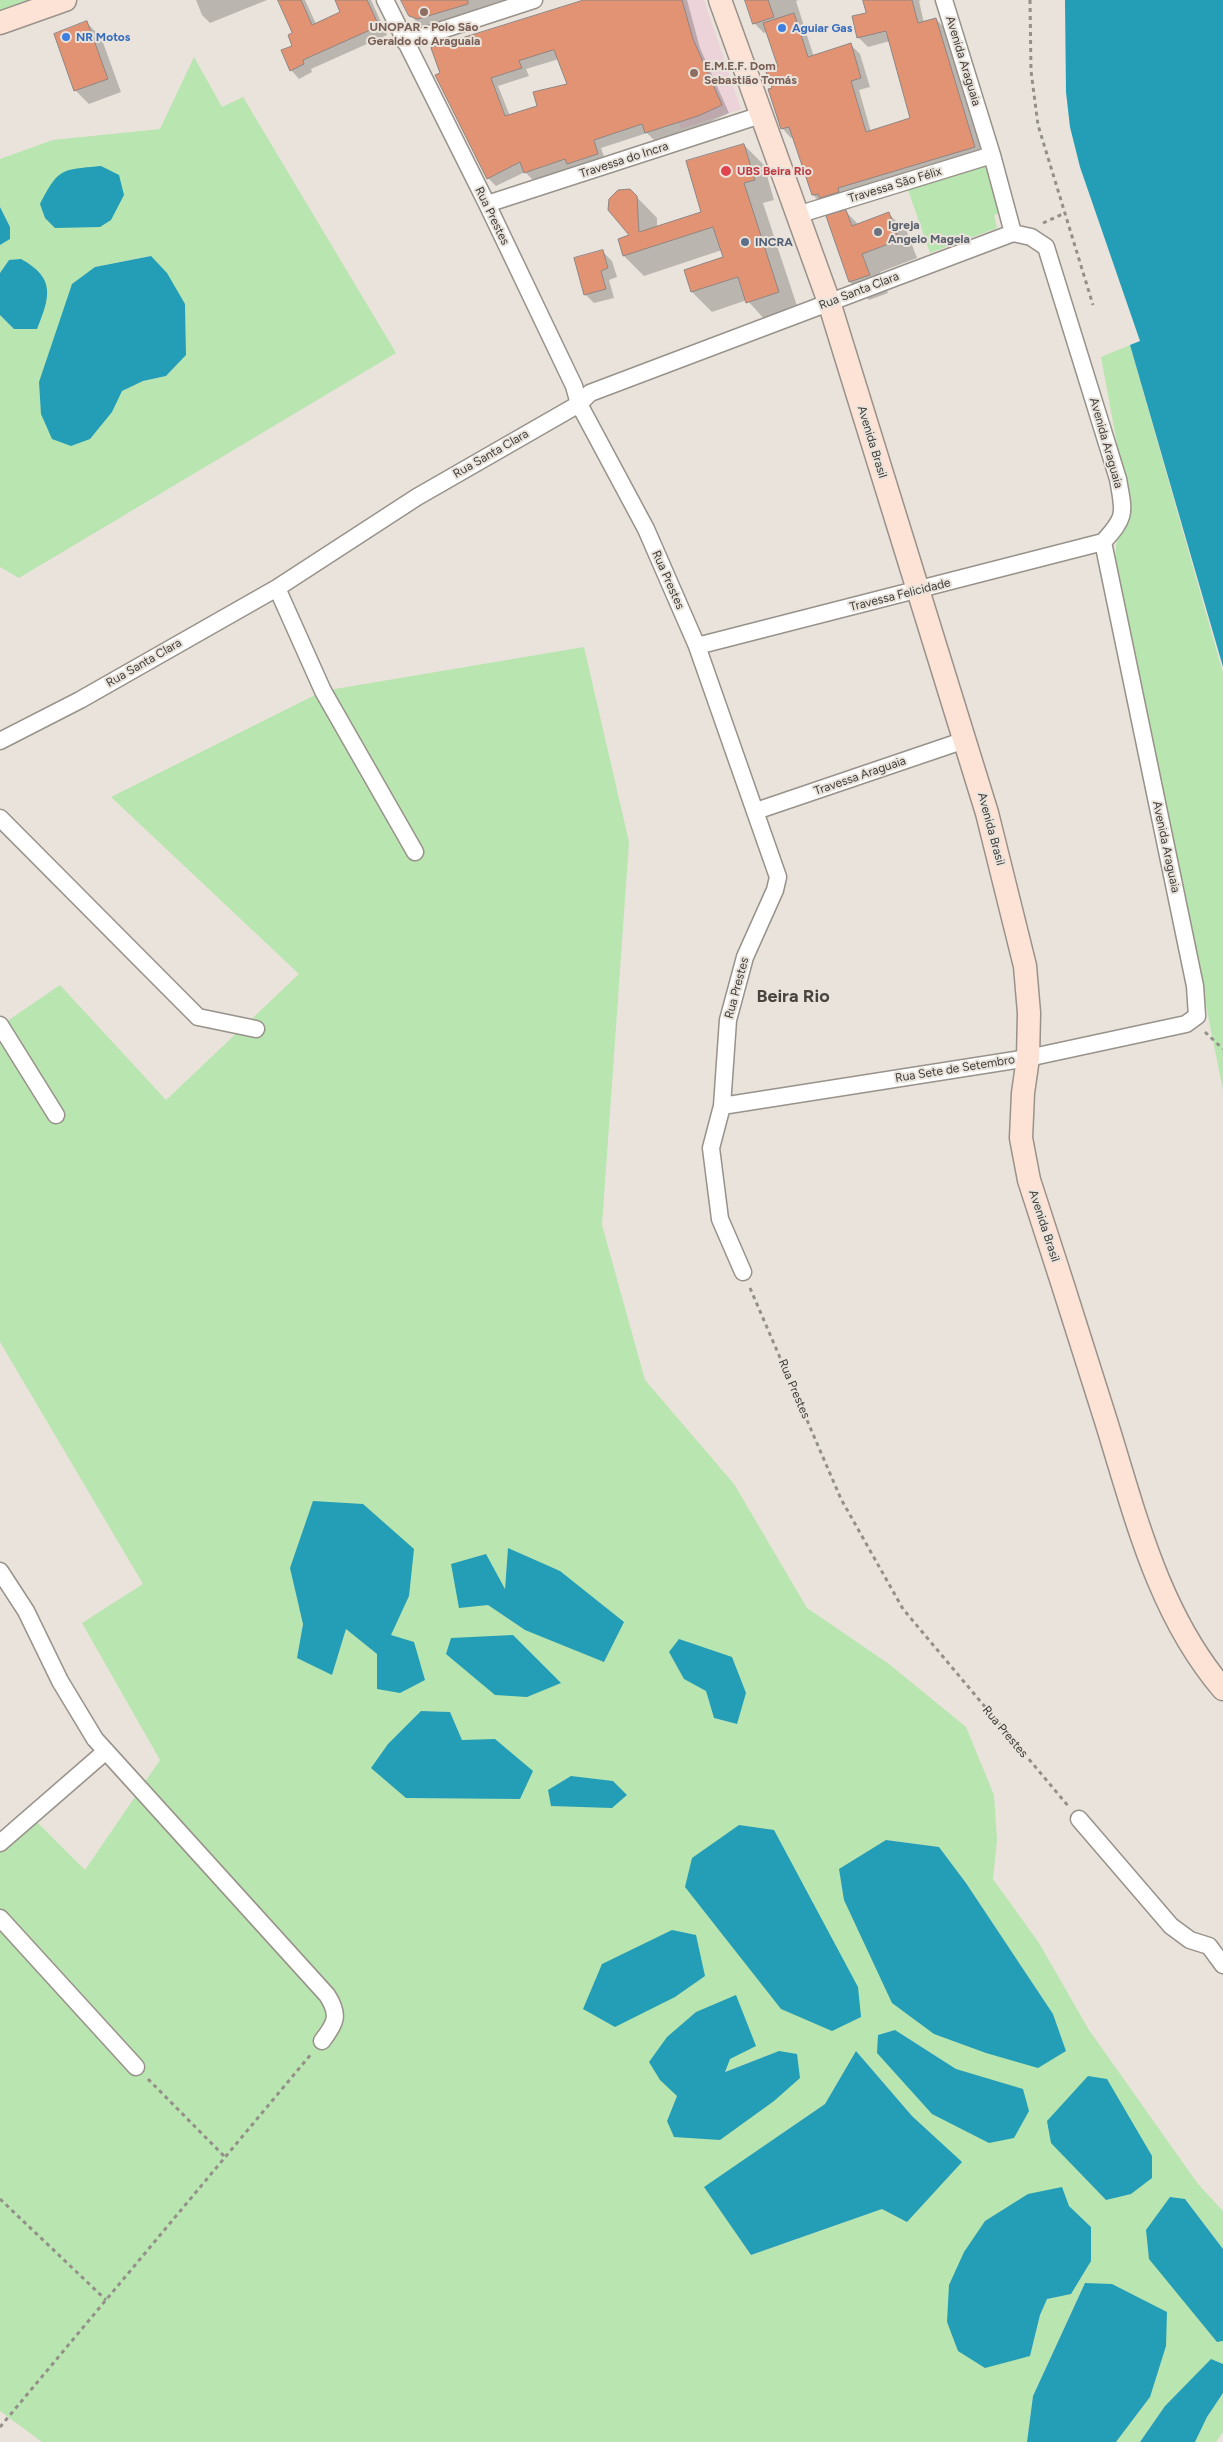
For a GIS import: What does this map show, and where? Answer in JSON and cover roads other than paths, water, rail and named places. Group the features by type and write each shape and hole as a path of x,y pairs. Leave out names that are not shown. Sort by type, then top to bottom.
{"street":[{"path":"0,23 65,0"},
{"name":"Rua Prestes","path":"385,0 487,204 574,386 579,404 646,529 698,646 778,877 775,890 745,957 728,1020 722,1106 711,1148 720,1218 743,1272"},
{"path":"405,42 534,0"},
{"name":"Avenida Brasil","path":"720,0 829,302 987,813 1025,966 1029,1013 1028,1058 1023,1093 1021,1138 1029,1180 1146,1550 1172,1614 1202,1664 1223,1688"},
{"name":"Avenida Araguaia","path":"944,0 992,155 1013,233 1031,237 1046,248 1118,479 1124,512 1114,530 1103,542 1195,986 1197,1016 1186,1024"},
{"name":"Travessa do Incra","path":"487,204 761,115"},
{"name":"Travessa São Félix","path":"797,215 992,155"},
{"name":"Rua Santa Clara","path":"0,742 80,700 277,588 417,497 579,404 590,392 1013,233"},
{"name":"Travessa Felicidade","path":"698,646 919,591 1103,542"},
{"path":"277,588 323,691 415,852"},
{"name":"Travessa Araguaia","path":"756,811 965,740"},
{"path":"0,818 198,1017 256,1028"},
{"name":"Rua Sete de Setembro","path":"722,1106 1028,1058 1186,1024"},
{"path":"0,1025 56,1115"},
{"path":"0,1571 26,1611 60,1681 95,1739 328,1995 336,2008 334,2026 322,2041"},
{"path":"0,1843 106,1751"},
{"path":"1080,1819 1171,1926 1190,1940 1209,1946 1220,1956"},
{"path":"0,1918 136,2067"}],"water":[{"path":"1065,0 1223,0 1223,667 1130,345 1140,341 1080,167 1070,127 1066,92"},
{"path":"101,166 119,175 124,195 111,220 100,227 55,228 45,218 40,204 52,183 62,173 69,170"},
{"path":"0,207 10,227 10,239 0,245"},
{"path":"151,256 167,273 185,304 186,355 166,376 143,381 122,391 112,412 90,439 71,446 52,439 41,414 39,382 72,284 95,267"},
{"path":"21,259 40,273 47,289 45,307 37,329 14,329 0,315 0,273 9,260"},
{"path":"313,1501 363,1504 414,1549 409,1596 391,1635 414,1642 425,1680 400,1693 377,1689 377,1654 346,1629 332,1675 297,1658 303,1624 290,1568"},
{"path":"508,1548 560,1571 624,1622 604,1662 525,1630 488,1605 459,1608 451,1564 486,1554 505,1589"},
{"path":"513,1635 561,1683 527,1697 495,1695 446,1654 451,1638"},
{"path":"679,1639 732,1657 746,1693 737,1724 714,1718 706,1691 684,1679 669,1652"},
{"path":"421,1711 450,1712 462,1740 495,1739 533,1771 520,1799 406,1798 371,1768 388,1744"},
{"path":"571,1776 613,1781 627,1795 612,1808 551,1806 548,1790"},
{"path":"739,1825 774,1830 858,1987 861,2017 832,2031 781,2009 685,1887 692,1858"},
{"path":"886,1840 939,1847 966,1883 1053,2014 1066,2051 1038,2068 986,2053 934,2034 892,2003 844,1900 839,1869"},
{"path":"672,1930 696,1935 705,1976 675,1997 615,2027 583,2009 602,1964"},
{"path":"736,1995 756,2046 730,2059 725,2072 779,2051 797,2054 800,2078 774,2101 720,2140 674,2137 667,2121 677,2096 660,2080 649,2062 667,2037 696,2012"},
{"path":"895,2030 956,2069 1023,2089 1029,2111 1014,2138 989,2143 932,2114 877,2053 878,2035"},
{"path":"856,2051 912,2116 962,2162 907,2222 882,2209 751,2255 704,2187 825,2104"},
{"path":"1088,2076 1107,2079 1152,2156 1152,2178 1131,2194 1106,2200 1051,2143 1047,2121"},
{"path":"1062,2187 1069,2206 1091,2227 1091,2261 1071,2294 1047,2299 1040,2315 1030,2356 985,2368 958,2351 947,2322 949,2285 964,2252 985,2221 1028,2194"},
{"path":"1170,2197 1185,2199 1223,2249 1223,2341 1217,2342 1149,2259 1146,2230"},
{"path":"1085,2283 1112,2284 1167,2312 1166,2346 1150,2397 1116,2442 1027,2442 1033,2396"},
{"path":"1211,2359 1223,2364 1223,2393 1207,2417 1195,2442 1140,2442 1165,2406"}],"place":[{"name":"UNOPAR - Polo São Geraldo do Araguaia","path":"424,12"},
{"name":"Aguiar Gas","path":"782,28"},
{"name":"NR Motos","path":"66,37"},
{"name":"E.M.E.F. Dom Sebastião Tomás","path":"694,73"},
{"name":"UBS Beira Rio","path":"726,171"},
{"name":"Igreja Angelo Magela","path":"878,232"},
{"name":"INCRA","path":"745,242"}],"district":[{"name":"Beira Rio","path":"793,997"}]}
